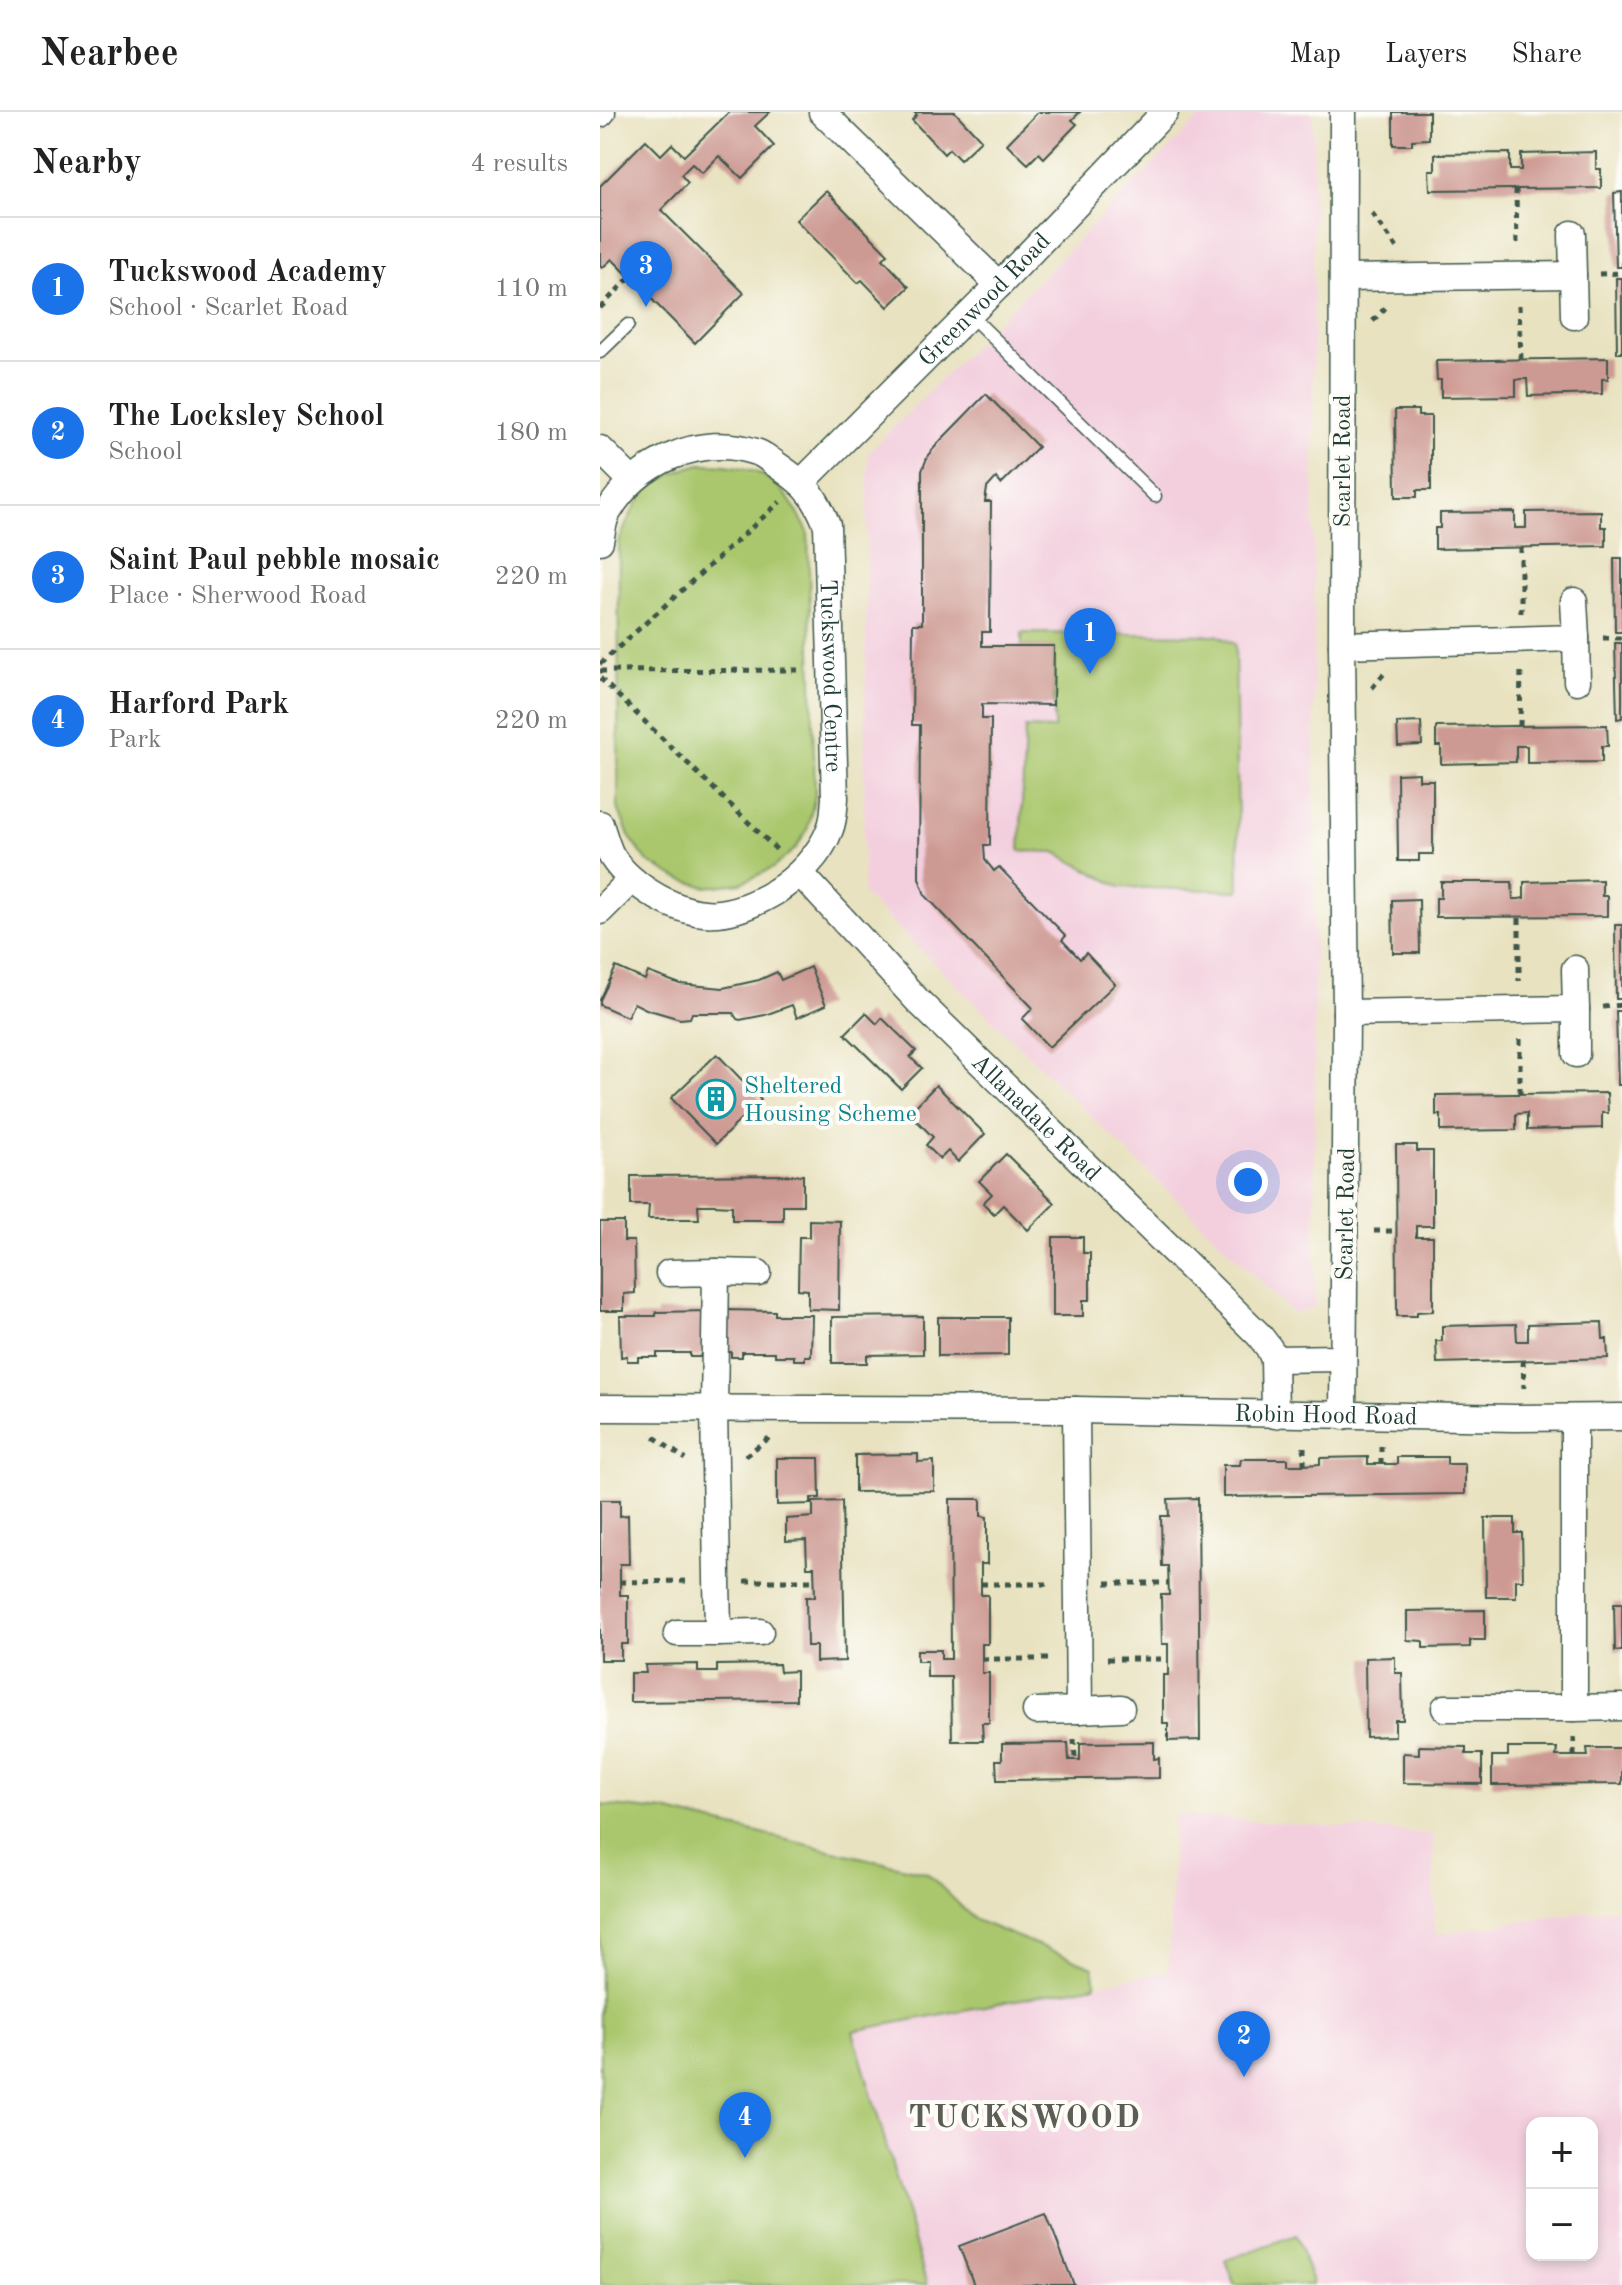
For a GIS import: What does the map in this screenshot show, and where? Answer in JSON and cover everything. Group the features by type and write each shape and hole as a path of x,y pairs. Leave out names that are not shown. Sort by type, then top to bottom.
{"street":[{"path":"822,112 999,285"},
{"name":"Greenwood Road","path":"802,482 999,285 1165,112"},
{"name":"Scarlet Road","path":"1343,112 1342,645 1346,1013 1343,1416"},
{"path":"1572,234 1574,316"},
{"path":"1343,278 1573,275"},
{"name":"Tuckswood Centre","path":"600,541 606,514 631,480 668,456 717,445 758,452 802,482 816,500 827,525 835,798 831,828 800,873 764,899 724,913 697,914 667,903 631,880 610,853 600,824"},
{"path":"600,449 631,480"},
{"path":"1574,601 1577,681"},
{"path":"1342,645 1576,638"},
{"name":"Allanadale Road","path":"800,873 917,1000 1259,1335 1274,1359"},
{"path":"600,911 631,880"},
{"path":"1575,969 1576,1054"},
{"path":"1346,1013 1576,1009"},
{"path":"716,1272 714,1409 718,1633"},
{"path":"669,1273 758,1273"},
{"path":"1275,1415 1274,1359 1343,1358"},
{"name":"Robin Hood Road","path":"600,1408 1622,1417"},
{"path":"1076,1410 1079,1710"},
{"path":"1574,1418 1574,1708"},
{"path":"677,1633 760,1632"},
{"path":"1445,1708 1622,1707"},
{"path":"1036,1711 1121,1708"}],"lane":[{"path":"969,314 1155,496"},
{"path":"600,352 628,325"}],"path":[{"path":"600,308 630,277"},
{"path":"600,664 802,482"},
{"path":"600,671 832,672"},
{"path":"600,678 800,873"},
{"path":"1374,1231 1397,1231"}],"shaded area":[{"path":"1205,112 1313,112 1315,1307 1294,1314 863,894 868,453"},
{"path":"1174,1815 1433,1834 1435,1934 1622,1907 1622,2285 927,2285 853,2031 1168,1971"}],"green space":[{"path":"700,464 739,467 767,478 788,499 808,532 815,796 807,830 796,848 773,868 741,883 706,887 677,878 647,861 629,836 618,808 619,542 639,500 657,482"},
{"path":"1022,633 1217,635 1235,644 1239,891 1120,887 1055,852 1020,851 1025,728 1054,729 1054,647 1022,646"},
{"path":"600,1805 665,1811 927,1873 975,1920 1093,1967 1096,1985 853,2031 927,2285 600,2285"},
{"path":"1296,2235 1313,2285 1235,2285 1226,2260"}],"building":[{"path":"729,112 770,112 755,126 774,146 742,178 719,156 702,173 692,164 681,175 688,183 661,210 744,293 695,343 612,259 602,268 600,266 600,186 646,140 661,155 672,144 684,156"},
{"path":"914,112 955,112 981,140 960,160 949,149 944,154 912,120 917,115"},
{"path":"1038,112 1080,112 1072,120 1077,124 1044,158 1039,153 1028,164 1007,144"},
{"path":"1393,112 1429,112 1429,139 1412,140 1412,145 1393,145"},
{"path":"1596,152 1596,169 1601,169 1601,188 1430,190 1429,170 1435,170 1435,154 1510,153 1510,170 1521,170 1521,154"},
{"path":"826,191 888,254 883,259 909,287 888,307 862,280 858,283 796,220"},
{"path":"1622,192 1622,267 1616,267 1614,193"},
{"path":"1616,278 1622,278 1622,353 1617,353"},
{"path":"1608,358 1608,379 1602,379 1602,394 1528,396 1527,379 1521,379 1516,380 1516,396 1441,397 1441,380 1437,380 1436,361"},
{"path":"986,394 1038,447 1001,484 996,478 987,488 985,502 991,502 990,632 982,632 982,646 1054,646 1053,705 982,704 982,719 991,719 990,845 984,845 985,860 994,871 999,867 1066,936 1062,940 1080,959 1086,953 1115,984 1049,1047 1022,1019 1033,1008 925,895 919,878 920,725 912,725 913,624 922,624 922,471 928,455"},
{"path":"1395,410 1418,410 1418,416 1431,416 1431,490 1417,490 1417,497 1396,497"},
{"path":"1601,511 1601,527 1606,527 1606,546 1435,549 1435,528 1440,528 1440,513 1515,512 1515,528 1526,528 1526,512"},
{"path":"1614,558 1622,558 1622,632 1615,632"},
{"path":"1615,643 1622,643 1622,718 1617,719"},
{"path":"1421,722 1422,745 1398,746 1397,723"},
{"path":"1607,725 1608,746 1602,746 1602,762 1527,763 1527,746 1516,746 1516,762 1441,764 1441,746 1436,746 1436,727"},
{"path":"1419,773 1419,780 1433,780 1433,854 1419,854 1419,861 1398,861 1397,774"},
{"path":"1602,880 1602,896 1607,896 1607,916 1436,917 1436,898 1441,898 1441,882 1512,882 1513,899 1519,899 1524,898 1524,882"},
{"path":"1419,899 1420,953 1393,953 1392,900"},
{"path":"1615,925 1622,925 1622,999 1616,999"},
{"path":"616,967 645,980 648,972 680,984 723,988 759,980 777,972 781,980 810,967 826,1005 797,1018 792,1005 740,1020 733,1013 692,1013 690,1018 680,1019 634,1003 627,1017 600,1005"},
{"path":"1616,1011 1622,1011 1622,1085 1618,1085"},
{"path":"866,1013 877,1024 882,1018 916,1051 910,1057 922,1068 901,1089 845,1034"},
{"name":"Sheltered Housing Scheme","path":"717,1054 761,1100 716,1144 671,1098"},
{"path":"936,1085 985,1134 958,1162 948,1151 940,1159 926,1145 933,1137 909,1113"},
{"path":"1607,1093 1608,1113 1602,1113 1602,1128 1527,1130 1527,1113 1516,1114 1516,1130 1441,1131 1441,1115 1436,1115 1436,1095"},
{"path":"1396,1145 1417,1145 1417,1151 1433,1151 1433,1226 1416,1226 1416,1237 1433,1237 1433,1311 1417,1312 1417,1316 1397,1316"},
{"path":"1006,1154 1055,1203 1028,1230 1003,1205 994,1214 983,1203 992,1194 979,1181"},
{"path":"803,1175 803,1205 783,1205 783,1220 732,1220 732,1206 714,1205 698,1205 699,1219 648,1219 649,1205 631,1205 631,1176"},
{"path":"809,1220 840,1221 839,1310 808,1309 808,1290 798,1289 799,1237 809,1237"},
{"path":"600,1222 624,1222 624,1241 634,1241 635,1293 624,1294 624,1311 600,1311"},
{"path":"1053,1237 1083,1237 1083,1253 1090,1253 1090,1300 1083,1300 1083,1316 1053,1316"},
{"path":"725,1310 812,1315 811,1356 805,1356 805,1360 794,1360 794,1356 775,1356 775,1352 742,1352 742,1357 731,1357 731,1352 725,1353"},
{"path":"707,1311 707,1353 701,1353 700,1357 690,1357 690,1353 657,1353 657,1357 638,1357 638,1361 627,1361 627,1356 621,1357 620,1316"},
{"path":"923,1316 923,1354 867,1355 867,1363 832,1363 832,1317"},
{"path":"938,1317 1008,1317 1008,1355 938,1356"},
{"path":"1602,1322 1608,1358 1437,1363 1436,1341 1442,1341 1442,1326 1516,1324 1517,1341 1528,1341 1528,1324"},
{"path":"918,1454 918,1462 934,1461 934,1491 855,1492 855,1455"},
{"path":"1368,1457 1368,1464 1397,1464 1397,1457 1447,1457 1447,1464 1465,1464 1465,1494 1223,1497 1223,1465 1240,1465 1241,1459 1288,1459 1288,1465 1304,1465 1320,1464 1320,1458"},
{"path":"777,1458 819,1458 820,1498 811,1498 811,1504 777,1505"},
{"path":"1198,1498 1200,1740 1168,1741 1168,1723 1163,1723 1163,1675 1168,1675 1168,1644 1162,1644 1161,1595 1169,1595 1168,1566 1162,1566 1161,1516 1169,1516 1168,1499"},
{"path":"950,1499 981,1499 981,1516 987,1517 987,1564 981,1564 981,1595 988,1595 988,1644 982,1644 982,1673 989,1673 989,1723 982,1723 983,1741 952,1741 951,1677 927,1677 927,1661 917,1661 917,1650 941,1650 941,1659 951,1659"},
{"path":"600,1500 620,1500 620,1516 628,1515 629,1564 620,1564 620,1595 628,1595 628,1644 621,1644 621,1660 600,1660"},
{"path":"842,1501 845,1661 816,1662 816,1646 807,1646 806,1597 815,1597 814,1567 807,1567 806,1540 786,1541 786,1519 813,1517 813,1502"},
{"path":"1485,1518 1515,1518 1515,1533 1522,1533 1523,1580 1516,1580 1516,1597 1486,1597"},
{"path":"1614,1603 1622,1603 1622,1651 1615,1651"},
{"path":"1485,1610 1485,1640 1470,1640 1470,1647 1423,1648 1423,1641 1407,1640 1407,1611"},
{"path":"1395,1657 1395,1673 1402,1673 1403,1720 1395,1720 1395,1736 1366,1737 1365,1658"},
{"path":"698,1664 698,1672 717,1672 717,1665 779,1664 780,1672 796,1671 796,1700 630,1702 630,1673 646,1673 645,1665"},
{"path":"1154,1742 1154,1759 1159,1758 1159,1778 997,1780 996,1760 1002,1760 1002,1744 1068,1743 1069,1760 1080,1760 1080,1743"},
{"path":"1419,1746 1466,1747 1466,1754 1482,1754 1482,1784 1403,1783 1403,1753 1419,1754"},
{"path":"1508,1748 1557,1748 1556,1756 1588,1756 1587,1748 1622,1748 1622,1784 1492,1785 1492,1756 1508,1756"},
{"path":"1046,2213 1074,2285 974,2285 959,2246"}],"place":[{"name":"Saint Paul pebble mosaic","path":"646,307"},
{"name":"Tuckswood Academy","path":"1090,674"},
{"name":"Sheltered Housing Scheme","path":"716,1099"},
{"name":"The Locksley School","path":"1244,2077"},
{"name":"Harford Park","path":"745,2158"}],"district":[{"name":"TUCKSWOOD","path":"1025,2116"}]}
